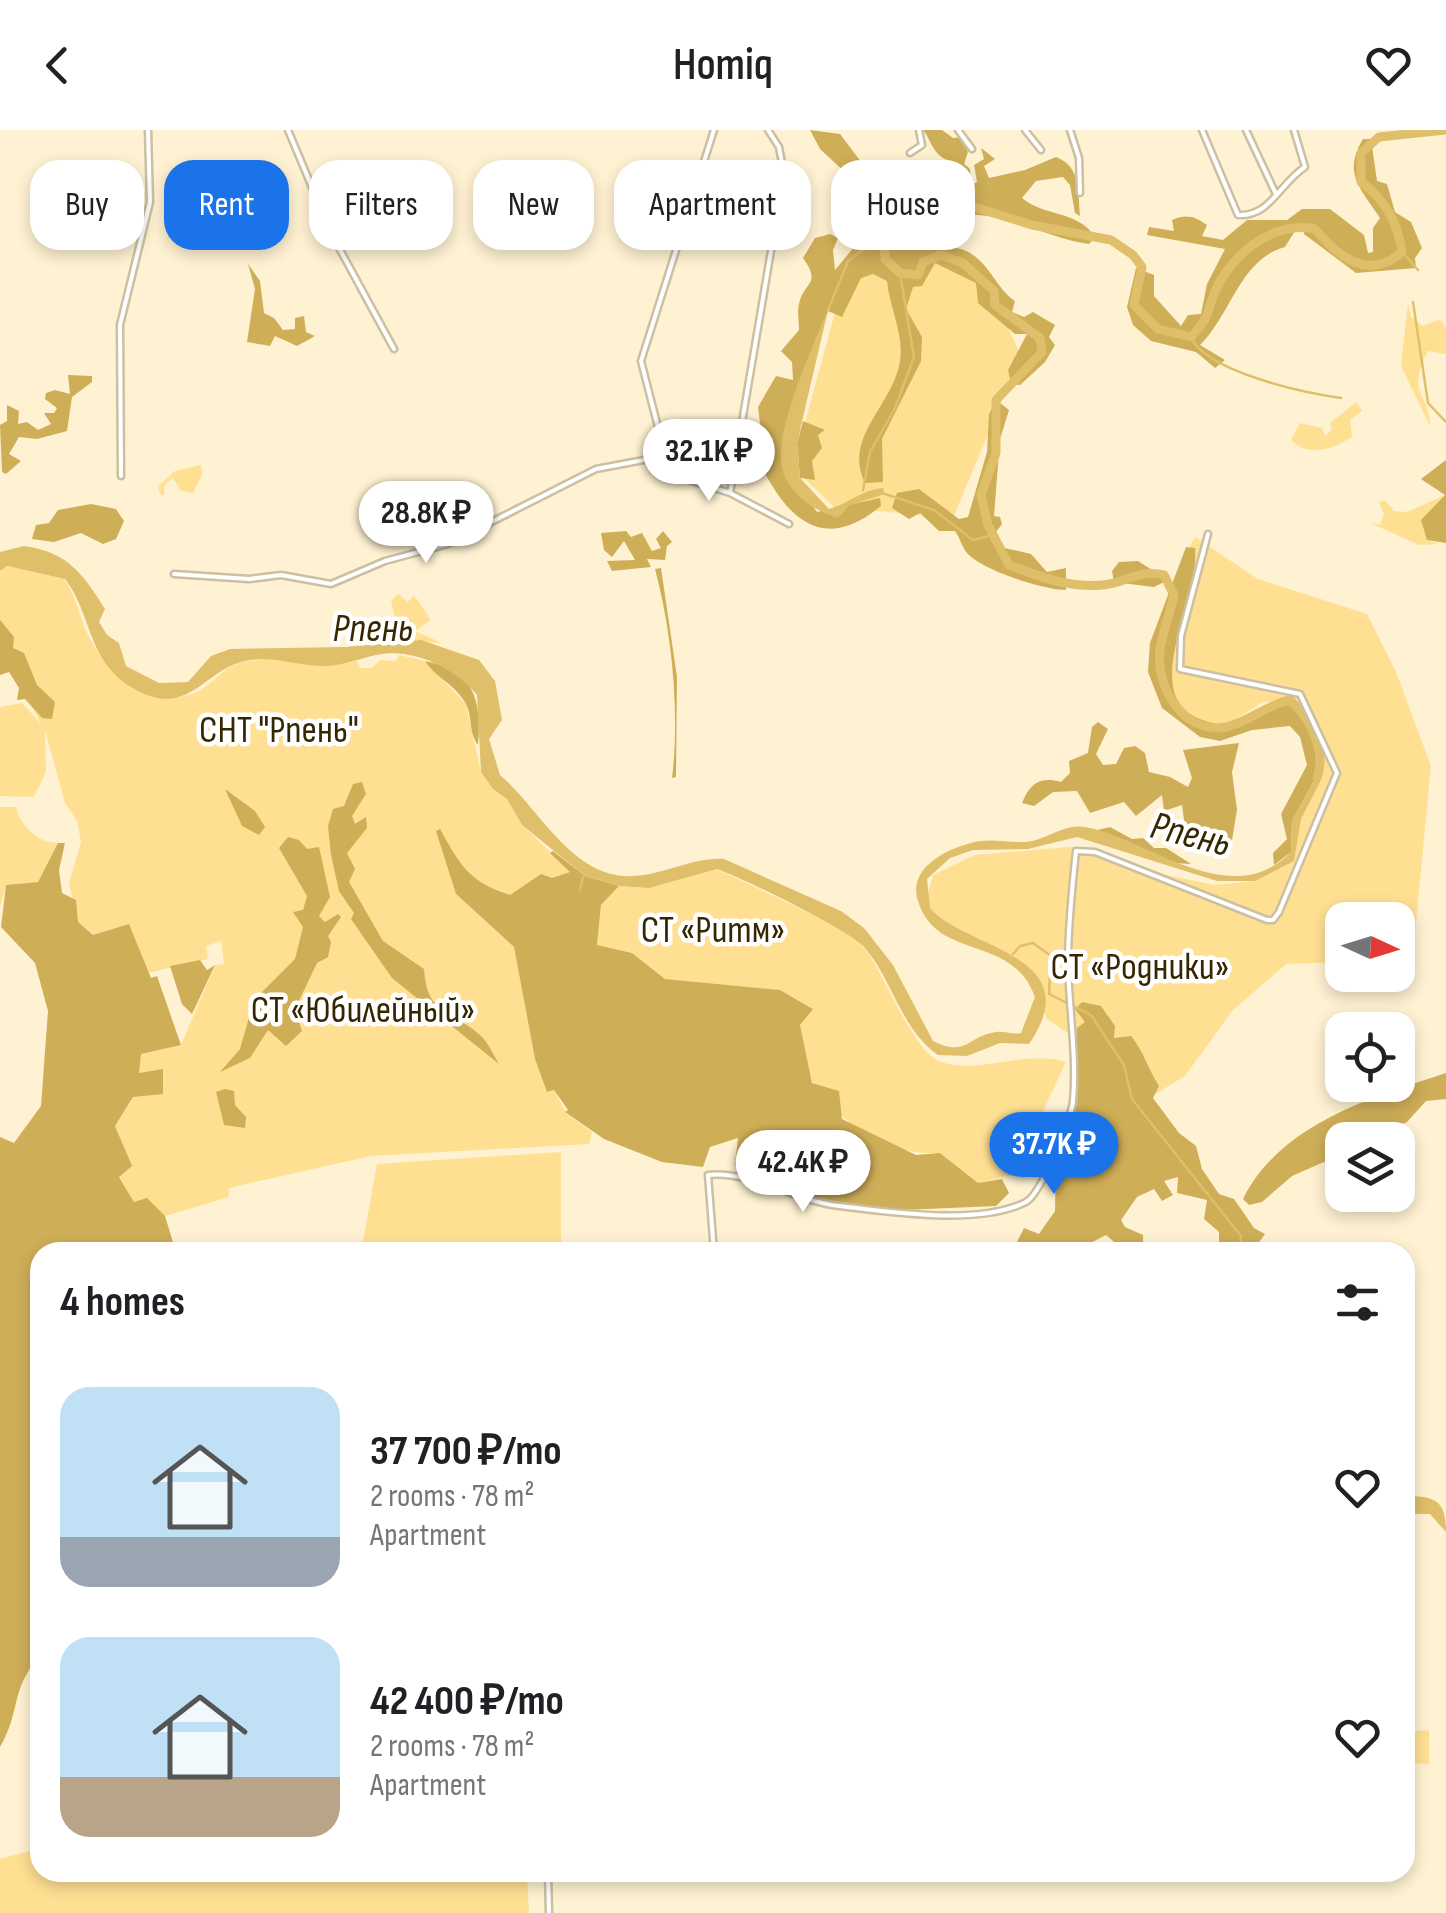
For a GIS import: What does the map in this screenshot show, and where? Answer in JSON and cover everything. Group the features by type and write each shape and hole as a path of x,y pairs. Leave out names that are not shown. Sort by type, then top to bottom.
{"street":[{"path":"121,476 120,325 150,202 148,130"},
{"path":"288,130 332,234 394,348"},
{"path":"714,130 641,361 665,456 676,476 730,493 789,524"},
{"path":"730,493 784,174 779,147 768,130"},
{"path":"910,152 922,145 919,130"},
{"path":"958,130 972,148"},
{"path":"1026,130 1042,150"},
{"path":"1070,130 1079,158 1080,193"},
{"path":"1202,130 1238,215 1254,216 1266,210 1275,192 1305,167 1294,130"},
{"path":"1246,130 1275,192"},
{"path":"174,574 249,578 282,575 331,584 385,561 448,544 596,469 665,456"},
{"path":"713,1242 708,1174 736,1173 769,1190 824,1204 902,1214 980,1212 1030,1200 1040,1187 1073,1104 1068,962 1076,851 1094,852 1267,920 1273,920 1279,912 1337,773 1300,694 1180,669 1182,636 1208,534"},
{"path":"548,1882 549,1913"}],"green space":[{"path":"885,250 915,250 986,282 1021,355 953,518 834,507 804,478 800,441 837,305 872,256"},
{"path":"1408,303 1411,317 1423,326 1440,319 1446,328 1446,354 1428,351 1419,377 1430,426 1401,366"},
{"path":"1356,402 1362,411 1350,420 1352,437 1329,448 1313,450 1291,440 1300,423 1322,428 1325,436 1332,430 1330,423"},
{"path":"201,465 202,475 193,493 181,491 173,478 164,486 164,496 160,494 158,486 175,471"},
{"path":"1445,495 1422,520 1427,540 1439,544 1419,545 1368,522 1380,525 1384,514 1379,502 1385,500 1394,511 1407,512"},
{"name":"СТ «Родники»","path":"1195,537 1258,579 1367,614 1396,672 1431,766 1415,933 1415,902 1325,902 1325,963 1286,964 1232,1011 1185,1076 1157,1093 1047,1019 1029,979 997,953 940,933 926,899 933,875 974,855 1069,847 1096,849 1167,875 1214,885 1255,881 1286,863 1318,768 1288,703 1263,702 1227,725 1205,725 1181,713 1164,691 1171,583"},
{"name":"СТ «Юбилейный»","path":"7,566 64,579 88,635 106,662 131,684 160,696 192,694 236,664 257,660 357,661 360,668 372,668 380,660 396,661 399,655 425,661 466,704 481,772 493,789 507,799 522,825 571,872 552,878 541,874 510,895 484,884 467,871 440,829 456,894 514,947 535,1059 547,1092 554,1090 566,1113 592,1132 589,1144 371,1156 237,1186 228,1189 229,1197 165,1216 147,1199 134,1203 119,1176 131,1165 115,1126 133,1097 162,1069 139,1074 140,1054 181,1045 215,965 224,964 221,941 206,946 208,959 148,973 129,925 93,935 78,922 69,883 81,842 77,821 65,803 45,730 46,772 34,797 0,796 0,707 22,703 41,724 0,644 0,571"},
{"path":"398,594 408,602 414,595 431,620 415,631 442,643 384,640 398,630 391,601"},
{"path":"0,807 16,807 31,832 58,843 38,882 6,885 0,906"},
{"name":"СТ «Ритм»","path":"717,869 839,927 858,942 875,964 921,1045 941,1062 972,1066 1034,1058 1066,1062 1013,1175 978,1183 940,1153 905,1150 853,1125 825,1100 809,1072 800,1025 812,1008 780,990 665,979 632,953 597,945 601,905 619,886 649,888"},
{"path":"561,1152 561,1242 363,1242 377,1164"},
{"path":"1429,1730 1429,1764 1415,1763 1415,1731"},
{"path":"30,1851 30,1882 527,1882 529,1913 0,1913 0,1859"}],"shaded area":[{"path":"810,130 840,134 860,160 832,160 820,149"},
{"path":"923,130 942,130 953,138 962,137 968,152 965,160 948,160 937,152"},
{"path":"1363,139 1371,139 1377,181 1387,184 1395,212 1411,222 1422,248 1415,258 1416,268 1356,273 1304,234 1305,227 1298,226 1285,247 1270,253 1247,275 1200,345 1225,360 1215,368 1196,352 1151,341 1133,325 1127,307 1136,268 1154,275 1154,296 1181,326 1188,315 1201,314 1207,284 1225,249 1147,235 1149,227 1174,231 1172,220 1177,218 1199,220 1207,225 1202,236 1223,240 1247,220 1287,220 1302,209 1330,209 1364,235 1368,253 1373,252 1373,228 1380,218 1354,172"},
{"path":"981,148 995,159 984,166 989,178 1025,170 1056,157 1074,173 1080,216 1075,213 1070,185 1063,177 1036,181 1022,198 1080,222 1095,237 1089,244 975,215 975,164 984,159"},
{"path":"831,234 835,270 852,250 965,250 983,264 1015,301 1012,312 1024,317 1033,312 1055,325 1049,337 1055,345 1045,362 1020,385 1011,384 1008,370 1027,334 1015,334 978,303 976,283 935,263 922,286 913,287 906,309 922,337 921,361 882,439 883,482 865,483 860,467 864,437 894,381 901,355 887,281 873,274 861,278 842,317 828,311 781,461 817,512 880,498 881,506 857,522 836,528 817,527 786,505 751,445 760,423 758,407 776,376 793,380 792,362 781,351 799,330 799,304 811,278 803,258 815,238"},
{"path":"248,264 260,281 264,313 283,330 295,329 295,318 304,316 306,332 315,336 297,346 275,336 270,346 247,342 255,289"},
{"path":"828,310 797,443 800,478 829,509 875,489 883,488 885,494 850,505 838,518 800,498 787,481 781,460 791,406"},
{"path":"68,375 92,376 92,382 72,397 67,431 37,439 19,437 9,454 21,461 6,474 2,472 0,425 7,421 7,405 19,411 18,424 27,422 38,430 51,424 44,413 54,413 57,408 45,399 46,393 55,390 70,394"},
{"path":"996,400 1009,410 1000,439 994,516 1000,517 1002,524 993,536 1000,547 1031,554 1047,572 1066,568 1066,590 1029,583 986,566 967,553 955,531 939,531 920,513 909,519 892,508 897,493 919,489 959,519 968,517 987,452 989,414"},
{"path":"803,421 825,430 818,435 822,448 812,461 815,480 800,478 797,443"},
{"path":"1446,460 1446,543 1427,540 1421,520 1445,495 1421,479"},
{"path":"91,504 116,509 124,521 116,539 103,544 81,533 54,542 32,539 36,525 49,523 58,510"},
{"path":"626,531 631,537 642,533 652,551 661,548 656,539 663,531 672,542 667,546 665,560 647,559 651,567 612,571 607,561 635,560 624,541 612,557 604,550 601,533"},
{"path":"24,546 52,553 81,575 105,609 99,622 107,635 119,643 126,666 159,683 188,682 211,656 230,649 345,647 421,640 479,660 495,681 502,720 489,739 500,775 575,855 592,867 633,876 724,859 841,911 864,928 893,965 933,1041 944,1046 960,1047 996,1032 1021,1033 1035,997 1024,977 1010,964 941,933 928,920 916,889 919,877 934,859 970,843 1026,842 1077,826 1109,834 1189,867 1242,876 1267,869 1291,852 1292,821 1321,768 1320,782 1301,819 1294,861 1255,881 1217,881 1077,837 1028,849 973,850 950,858 927,879 930,908 947,922 1016,958 1034,972 1044,991 1044,1014 1029,1044 1000,1043 967,1056 938,1055 915,1032 865,948 796,906 717,869 649,888 619,886 585,876 522,825 507,799 493,789 481,772 477,695 445,668 418,657 390,653 331,666 252,660 228,667 180,697 150,696 131,687 106,664 65,579 7,566 0,571 0,552"},
{"path":"1186,547 1195,548 1194,572 1174,655 1172,681 1179,702 1196,717 1227,725 1290,700 1303,712 1317,742 1321,768 1292,821 1291,852 1274,865 1273,853 1287,839 1281,814 1307,765 1300,737 1290,726 1252,730 1220,741 1200,737 1162,708 1148,672 1150,643"},
{"path":"1138,561 1168,580 1154,587 1114,582 1112,571 1119,562"},
{"path":"661,568 677,677 676,777 672,778 675,700 666,619 655,569"},
{"path":"0,620 14,637 13,648 24,653 37,685 55,702 52,719 42,718 25,699 17,700 19,688 9,672 0,675"},
{"path":"425,661 455,672 471,690 478,714 478,745 466,704"},
{"path":"1098,722 1108,729 1096,754 1103,765 1116,764 1124,748 1135,746 1145,753 1149,772 1188,787 1192,778 1183,750 1239,743 1232,772 1237,810 1231,846 1214,835 1192,837 1185,827 1182,805 1164,811 1162,795 1136,816 1124,802 1090,813 1077,791 1053,792 1034,806 1022,803 1036,783 1061,782 1070,773 1069,761 1088,753 1092,727"},
{"path":"362,782 366,794 352,816 355,824 366,817 367,828 347,853 355,869 349,882 383,941 424,969 426,985 436,1005 482,1037 499,1064 392,978 351,919 354,913 339,891 328,826 333,809 344,806 353,784"},
{"path":"225,789 255,811 265,827 259,835 242,826"},
{"path":"1110,827 1132,839 1143,838 1154,848 1166,848 1191,864 1173,863 1097,830"},
{"path":"440,829 467,871 484,884 510,895 541,874 552,878 570,872 550,853 553,851 585,876 619,886 601,905 597,945 632,953 665,979 780,990 813,1009 800,1025 812,1083 839,1091 842,1119 916,1155 940,1153 978,1183 1002,1179 1009,1193 996,1206 903,1210 831,1202 770,1186 735,1165 738,1138 710,1147 703,1167 662,1162 604,1139 565,1112 568,1110 554,1090 547,1092 535,1059 514,947 456,894 436,831"},
{"path":"288,837 299,840 307,849 319,847 330,897 319,916 325,922 338,914 341,917 328,936 328,957 317,963 295,1009 302,1031 286,1046 268,1030 250,1058 220,1072 240,1049 254,1000 295,959 303,927 293,912 303,910 307,896 279,848"},
{"path":"58,843 65,843 59,870 62,893 76,900 78,922 93,935 129,924 151,978 157,976 181,1045 141,1054 139,1073 163,1069 163,1094 133,1097 115,1126 132,1166 119,1177 134,1202 147,1198 165,1216 173,1242 30,1242 30,1669 0,1747 0,1137 14,1143 41,1106 48,1011 35,963 1,927 6,885 38,882"},
{"path":"200,960 207,970 215,965 192,1014 182,1004 170,966"},
{"path":"1082,1002 1101,1006 1115,1026 1114,1038 1131,1036 1159,1086 1153,1098 1179,1133 1196,1146 1202,1169 1219,1194 1234,1199 1254,1228 1265,1234 1259,1242 1219,1242 1219,1232 1204,1219 1207,1200 1177,1193 1178,1177 1164,1181 1173,1195 1162,1201 1154,1189 1137,1197 1121,1220 1125,1227 1143,1235 1143,1242 1114,1242 1106,1235 1092,1242 1017,1242 1024,1228 1039,1234 1055,1211 1056,1154 1077,1104 1077,1028 1085,1022 1075,1009"},
{"path":"1446,1073 1446,1099 1426,1101 1407,1122 1325,1122 1325,1161 1292,1176 1262,1202 1249,1205 1243,1199 1259,1173 1304,1133 1331,1117 1364,1102 1415,1102 1415,1083"},
{"path":"234,1091 235,1105 246,1117 245,1128 224,1125 216,1092"},
{"path":"1415,1497 1437,1502 1444,1513 1446,1532 1430,1514 1415,1514"}],"waterway":[{"name":"Рпень","path":"1317,778 1320,757 1315,736 1290,700 1226,727 1211,728 1197,724 1175,705 1160,664 1161,642 1174,595 1164,575 1078,585 1009,565 988,525 981,495 996,453 996,400 1042,352 1040,338 995,305 994,291 963,263 941,255 923,262 918,275 900,273 885,259 884,234 916,221 974,207 1032,225 1111,240 1133,255 1142,267 1134,305 1158,329 1191,337 1204,321 1227,271 1247,249 1272,234 1286,229 1315,229 1344,257 1366,265 1390,261 1402,252 1389,213 1361,182 1361,153 1379,137 1446,130"},
{"path":"828,310 848,261 863,250"},
{"path":"1402,252 1418,270"},
{"path":"863,490 870,452 895,408 914,357 900,273"},
{"path":"1413,302 1428,403 1446,422"},
{"path":"1191,337 1216,361 1258,379 1341,398"},
{"path":"885,494 934,510 973,540 993,535"},
{"path":"580,890 583,877"},
{"path":"1013,954 1020,946 1033,943 1051,956 1049,994 1091,1015 1124,1065 1132,1099 1241,1236 1241,1242"}],"park label":[{"name":"СНТ \"Рпень\"","path":"279,729"}]}
